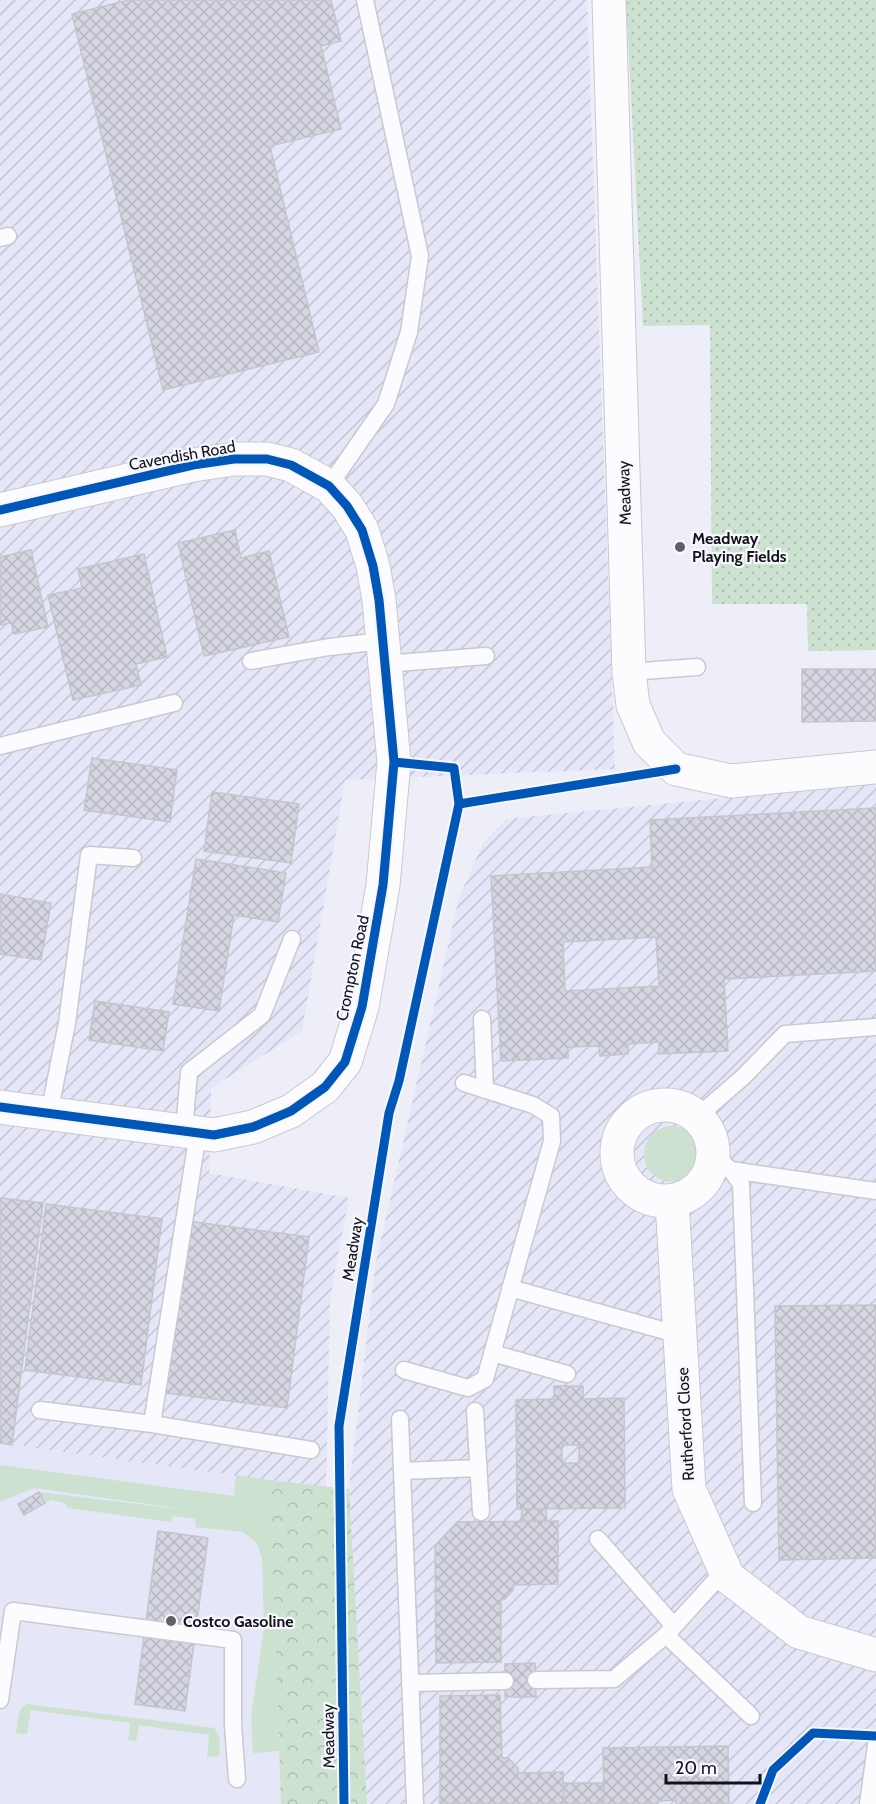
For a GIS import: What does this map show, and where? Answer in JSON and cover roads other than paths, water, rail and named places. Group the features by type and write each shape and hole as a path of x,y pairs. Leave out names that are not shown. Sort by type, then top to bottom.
{"street":[{"name":"Meadway","path":"609,0 629,672 633,705 649,742 676,769 732,781 876,767"},
{"name":"Cavendish Road","path":"0,510 193,465 234,459 267,459 291,465 329,486 347,506 362,530 375,577 394,762"},
{"name":"Crompton Road","path":"0,1107 214,1135 253,1127 291,1111 325,1087 345,1062 362,1007 383,885 394,762"},
{"path":"657,1105 674,1105 698,1117 708,1130 713,1146 722,1162 712,1165 705,1180 694,1192 672,1201 656,1201 640,1194 627,1184 619,1169 616,1152 620,1136 628,1122 641,1111 657,1105"},
{"name":"Rutherford Close","path":"672,1201 689,1489 725,1570 728,1576 799,1632 876,1655"}],"lane":[{"path":"329,486 386,404 409,332 420,256 365,0"},
{"path":"250,661 329,647 384,653 486,656"},
{"path":"629,672 697,667"},
{"path":"0,746 174,703"},
{"path":"49,1114 68,1023 89,855 133,858"},
{"path":"152,1424 191,1132 189,1072 262,1015 292,939"},
{"path":"482,1019 484,1090"},
{"path":"698,1117 743,1077 785,1034 876,1027"},
{"path":"404,1370 468,1388 485,1379 552,1141 550,1116 533,1105 464,1083"},
{"path":"722,1162 876,1191"},
{"path":"722,1162 741,1184 753,1503"},
{"path":"510,1287 680,1335"},
{"path":"492,1353 567,1374"},
{"path":"40,1410 152,1424 311,1450"},
{"path":"475,1411 481,1512"},
{"path":"400,1419 415,1804"},
{"path":"402,1472 478,1468"},
{"path":"598,1539 670,1630 751,1716"},
{"path":"536,1680 614,1679 670,1630 725,1570"},
{"path":"0,1700 13,1611 233,1640 233,1725 237,1779"},
{"path":"410,1683 505,1681"},
{"path":"870,1804 876,1745"}],"place":[{"name":"Meadway Playing Fields","path":"680,547"},
{"name":"Costco Gasoline","path":"171,1621"}]}
